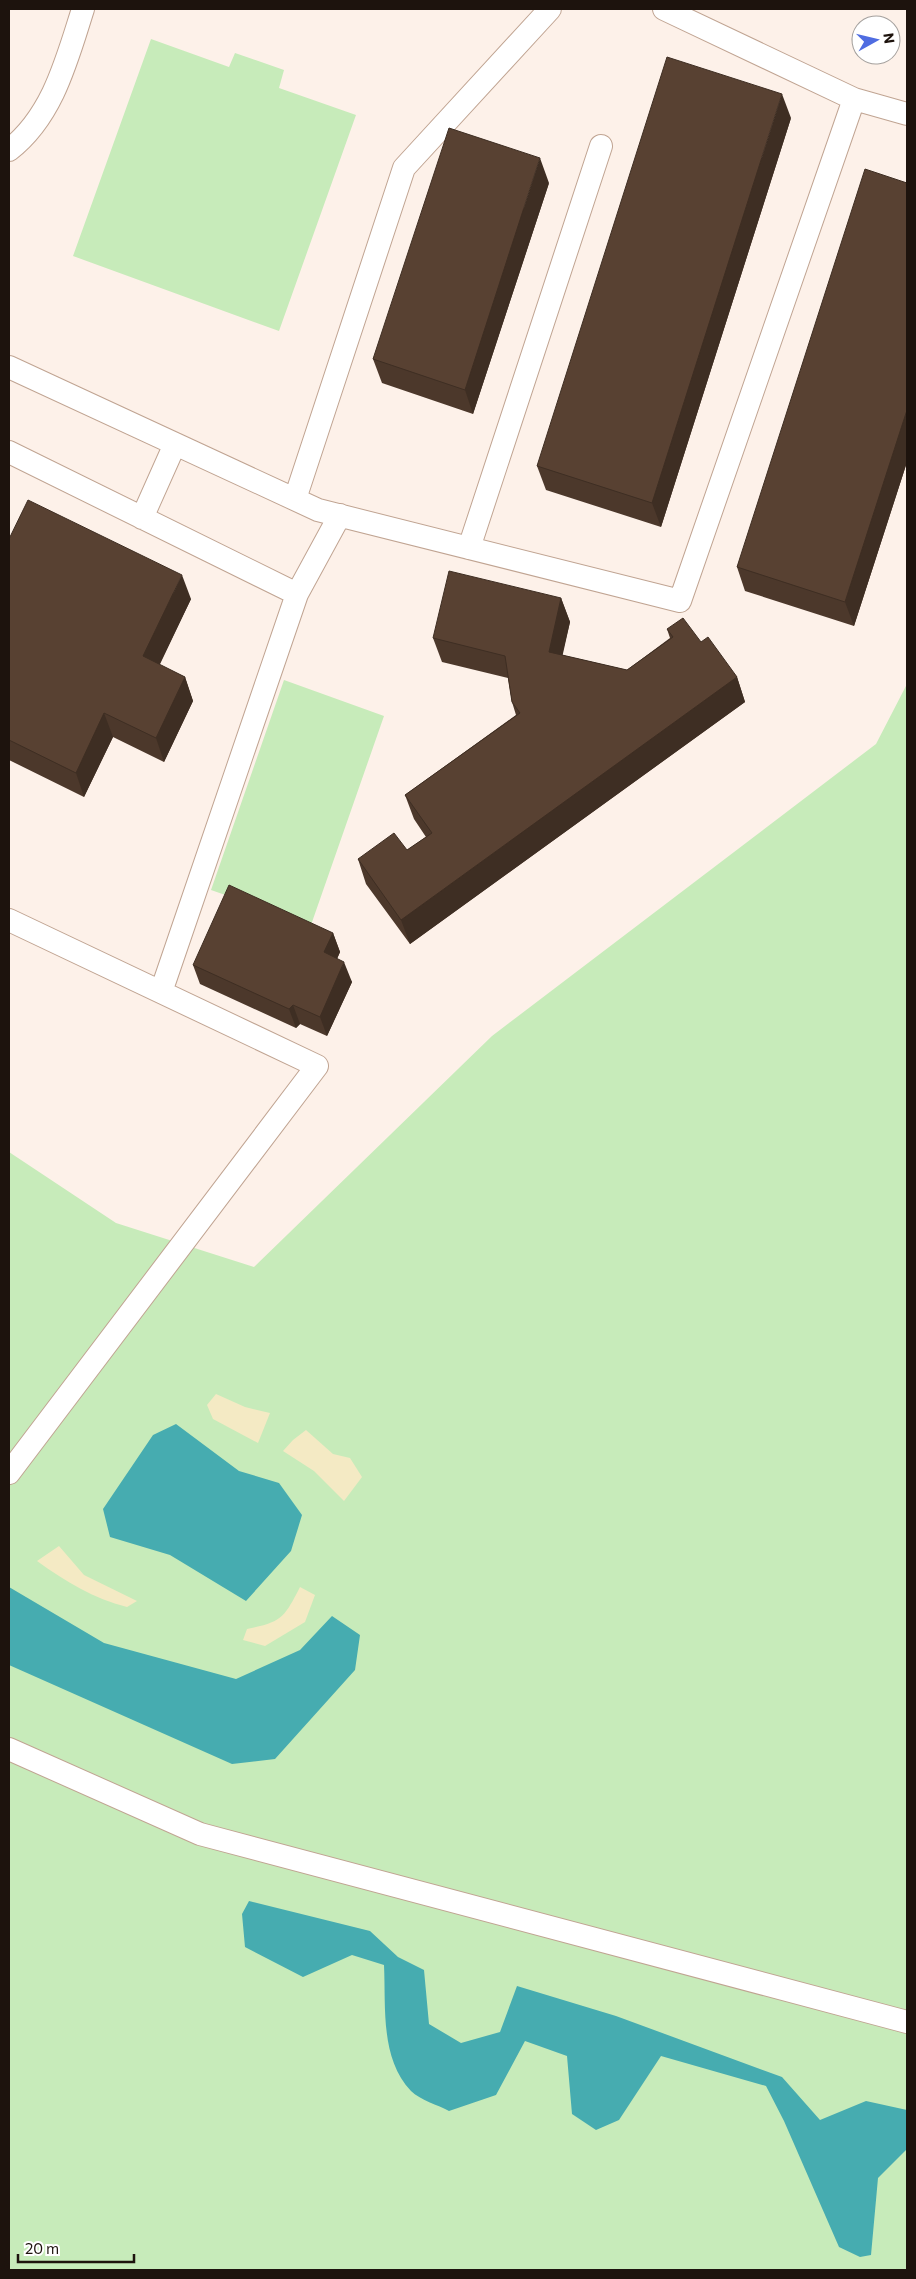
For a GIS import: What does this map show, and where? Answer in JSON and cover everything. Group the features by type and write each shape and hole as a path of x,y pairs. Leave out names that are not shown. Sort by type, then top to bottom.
{"lane":[{"path":"9,150 23,139 58,85 83,9"},
{"path":"296,499 404,168 550,9"},
{"path":"664,9 854,99 907,114"},
{"path":"9,368 318,510 680,600 854,99"},
{"path":"469,548 600,146"},
{"path":"142,518 176,444"},
{"path":"9,452 297,594"},
{"path":"161,992 297,594 340,515"},
{"path":"9,920 317,1066 9,1473"},
{"path":"9,1749 200,1834 907,2022"}],"green space":[{"path":"151,39 229,67 235,53 284,70 279,88 356,115 279,331 73,256"},
{"path":"284,680 384,716 311,925 211,890"},
{"path":"907,684 907,2270 9,2270 9,1152 116,1223 254,1267 492,1036 876,744"}],"sand":[{"path":"216,1394 245,1407 270,1413 258,1443 213,1419 207,1405"},
{"path":"306,1430 333,1454 350,1458 362,1477 344,1501 314,1471 283,1451"},
{"path":"59,1546 84,1575 137,1601 127,1607 115,1604 69,1582 37,1561"},
{"path":"300,1587 315,1595 305,1622 265,1646 243,1640 247,1629 268,1624 281,1617 290,1606"}],"water":[{"path":"176,1424 239,1471 279,1483 302,1515 291,1551 246,1601 170,1555 110,1537 103,1509 153,1435"},
{"path":"9,1587 104,1643 236,1679 300,1650 332,1616 360,1635 355,1670 275,1759 232,1764 9,1665"},
{"path":"249,1901 370,1931 398,1957 424,1970 429,2024 461,2043 500,2032 517,1986 616,2016 782,2077 820,2120 866,2101 907,2110 907,2149 878,2178 871,2255 860,2257 839,2247 784,2121 766,2086 661,2056 619,2120 596,2130 572,2114 567,2056 525,2041 496,2095 449,2111 424,2100 411,2091 401,2078 394,2063 389,2048 385,2015 384,1965 352,1955 303,1977 245,1947 242,1914"}],"building":[{"path":"667,57 782,94 652,503 537,466"},
{"path":"449,128 540,158 465,390 373,359"},
{"path":"865,169 907,183 907,410 845,602 737,567"},
{"path":"28,500 182,575 143,656 185,677 156,738 104,713 76,773 9,740 9,539"},
{"path":"449,571 561,598 549,652 627,670 673,637 667,629 683,618 701,642 708,637 737,677 401,920 358,859 394,833 407,850 432,833 405,795 520,713 512,702 505,656 433,638"},
{"path":"229,885 333,933 324,952 344,962 320,1017 293,1005 289,1009 193,965"}]}
